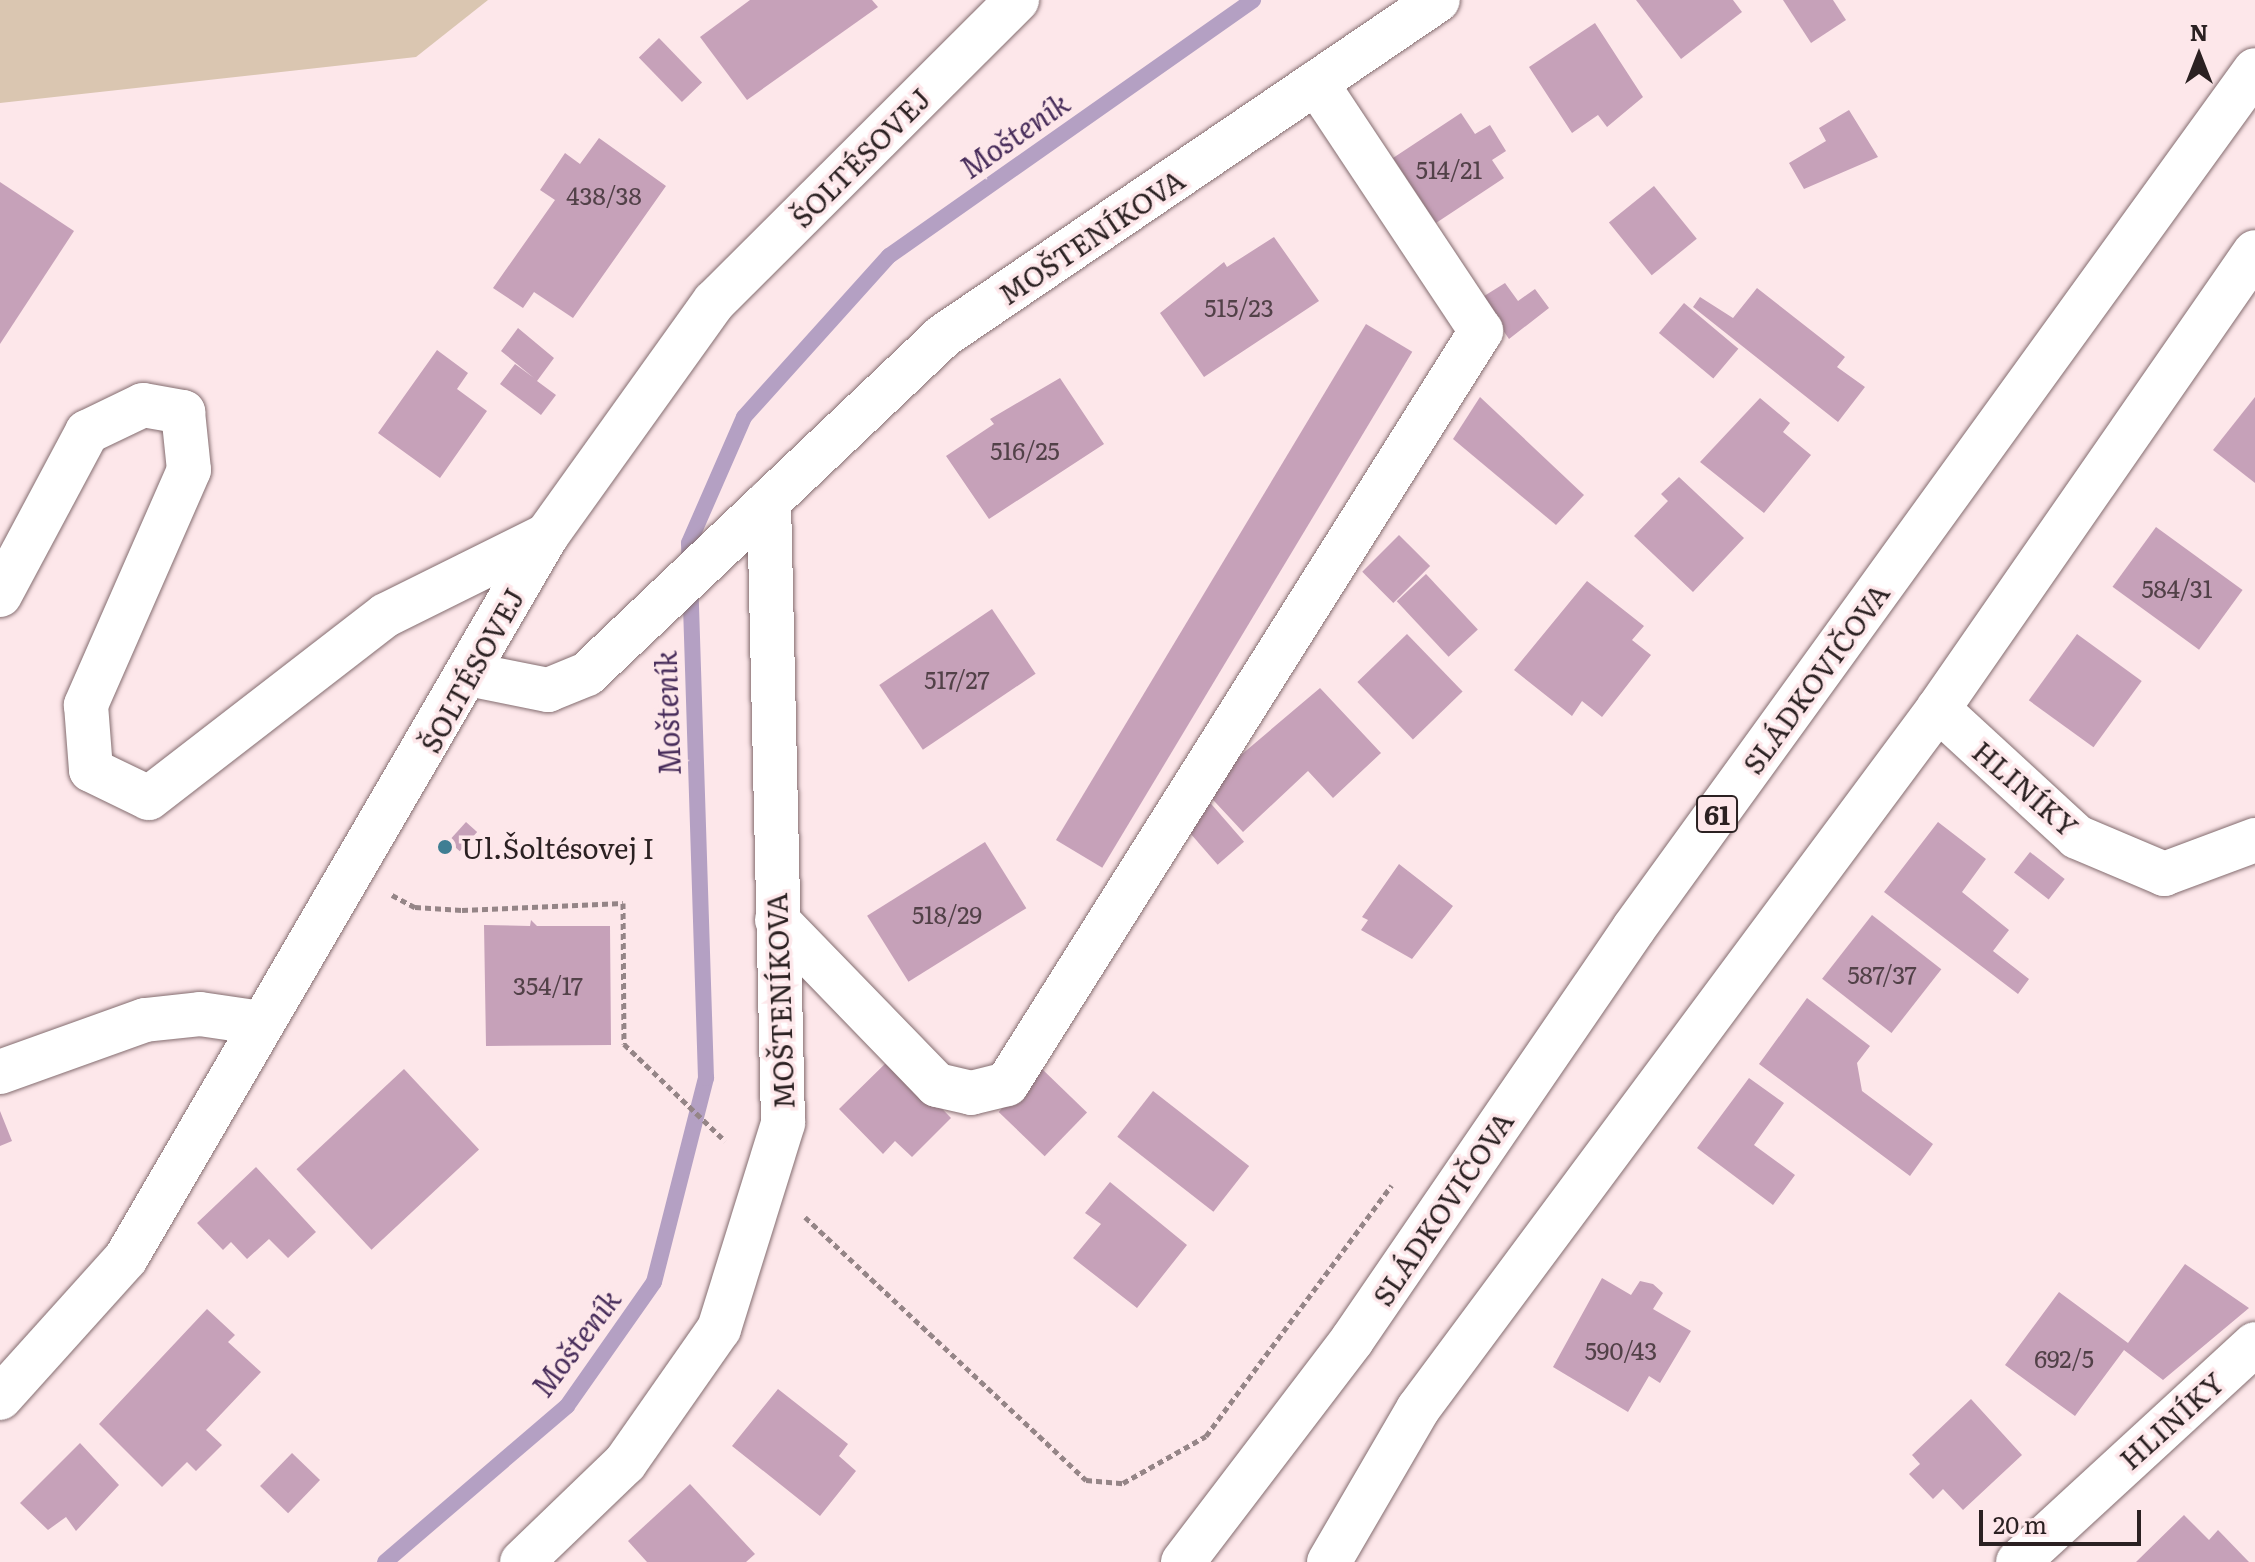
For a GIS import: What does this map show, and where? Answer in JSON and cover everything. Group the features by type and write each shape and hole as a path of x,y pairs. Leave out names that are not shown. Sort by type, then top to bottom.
{"street":[{"name":"ŠOLTÉSOVEJ","path":"0,1398 126,1258 261,1023 352,875 547,535 714,302 1017,0"},
{"name":"MOŠTENÍKOVA","path":"468,674 548,690 587,674 943,336 1438,0"},
{"name":"SLÁDKOVIČOVA","path":"1183,1562 1352,1340 1634,928 2255,70"},
{"path":"777,920 937,1085 971,1093 1007,1084 1481,331 1316,83"},
{"path":"1329,1562 1418,1409 1938,709 2255,252"},
{"path":"0,595 87,432 143,405 183,412 189,470 86,705 91,770 149,798 386,615 547,535"},
{"name":"MOŠTENÍKOVA","path":"522,1562 625,1463 719,1329 783,1123 769,501"},
{"name":"HLINÍKY","path":"1938,709 2077,837 2164,874 2255,840"},
{"path":"0,1072 145,1020 200,1014 261,1023"},
{"name":"HLINÍKY","path":"2018,1562 2255,1344"}],"path":[{"path":"352,875 415,907 623,903 624,1044 1086,1480 1123,1483 1206,1436 1395,1182"}],"shaded area":[{"path":"0,0 488,0 416,57 0,103"}],"building":[{"path":"750,0 872,0 878,7 747,100 700,37"},
{"path":"1636,0 1733,0 1742,12 1681,59"},
{"path":"1783,0 1833,0 1846,20 1811,43"},
{"path":"1595,23 1643,97 1607,127 1598,115 1572,133 1529,67"},
{"path":"659,38 702,83 682,102 639,57"},
{"path":"1849,110 1878,157 1804,189 1789,163 1826,141 1819,128"},
{"path":"1461,113 1475,134 1490,125 1506,151 1492,160 1504,178 1436,223 1393,158"},
{"path":"599,138 666,186 573,318 534,292 523,308 493,288 555,200 540,190 565,153 580,164"},
{"path":"0,182 74,231 0,344"},
{"path":"1654,186 1697,239 1652,275 1609,223"},
{"path":"1274,237 1319,301 1204,377 1160,313 1224,262 1227,267"},
{"path":"1505,283 1518,301 1535,289 1549,308 1509,339 1481,298"},
{"path":"1757,288 1845,357 1837,367 1865,387 1838,422 1693,307 1700,297 1733,318"},
{"path":"1684,303 1738,349 1713,379 1659,333"},
{"path":"1366,324 1412,352 1102,868 1056,840"},
{"path":"518,328 554,358 537,381 556,395 541,415 500,384 515,364 534,378 501,351"},
{"path":"437,350 468,373 457,389 487,411 440,478 378,433"},
{"path":"1060,378 1104,444 989,519 946,456 994,424 990,419"},
{"path":"1480,397 1584,495 1556,525 1453,439"},
{"path":"2255,397 2255,483 2213,450"},
{"path":"1760,398 1790,423 1783,432 1811,455 1764,513 1700,462"},
{"path":"1679,477 1744,538 1693,592 1634,536 1668,501 1661,494"},
{"path":"2156,527 2243,590 2199,650 2113,587"},
{"path":"1399,535 1430,566 1393,603 1362,572"},
{"path":"1426,574 1478,630 1449,657 1397,601"},
{"path":"1587,581 1644,626 1632,640 1651,655 1602,717 1582,701 1572,716 1514,670"},
{"path":"992,609 1036,674 923,750 879,685"},
{"path":"1407,634 1463,692 1413,739 1357,682"},
{"path":"2077,634 2142,681 2094,747 2029,700"},
{"path":"1320,688 1381,753 1333,798 1308,771 1243,832 1202,788"},
{"path":"1206,798 1244,842 1218,865 1180,821"},
{"path":"466,822 477,832 460,851 449,841"},
{"path":"1938,822 1986,859 1962,892 2009,930 1993,951 2029,979 2018,994 1884,892"},
{"path":"985,842 1026,908 908,982 867,916"},
{"path":"2030,852 2065,879 2049,900 2014,872"},
{"path":"1399,864 1453,906 1412,959 1361,930 1368,920 1362,917"},
{"path":"1872,915 1941,969 1891,1033 1822,979"},
{"path":"531,920 537,926 610,926 611,1045 486,1046 484,925 530,926"},
{"path":"1807,998 1870,1046 1857,1063 1862,1091 1933,1144 1910,1176 1759,1064"},
{"path":"892,1057 951,1118 912,1157 895,1141 883,1154 839,1109"},
{"path":"1041,1068 1087,1112 1045,1156 999,1112"},
{"path":"404,1069 479,1149 372,1250 296,1169"},
{"path":"1749,1078 1784,1103 1754,1145 1795,1175 1773,1205 1697,1148"},
{"path":"1153,1091 1249,1166 1213,1212 1117,1137"},
{"path":"0,1111 12,1141 0,1146"},
{"path":"256,1167 316,1232 288,1258 269,1239 247,1259 231,1242 223,1250 197,1223"},
{"path":"1110,1182 1187,1245 1137,1308 1073,1258 1101,1224 1085,1213"},
{"path":"2185,1264 2249,1308 2163,1380 2124,1350 2075,1416 2005,1365 2059,1292 2128,1343"},
{"path":"1602,1278 1631,1295 1640,1281 1653,1284 1663,1293 1653,1309 1691,1331 1660,1383 1649,1376 1628,1412 1553,1367"},
{"path":"207,1309 235,1335 228,1342 261,1372 206,1430 222,1445 196,1471 187,1462 162,1487 99,1424"},
{"path":"778,1389 848,1444 839,1456 856,1471 820,1516 732,1446"},
{"path":"1971,1399 2022,1455 1963,1510 1943,1489 1933,1499 1909,1474 1920,1464 1912,1455"},
{"path":"80,1443 119,1485 76,1531 66,1517 48,1530 20,1503"},
{"path":"292,1453 320,1480 288,1513 260,1486"},
{"path":"690,1484 755,1554 746,1562 647,1562 628,1541"},
{"path":"2184,1515 2209,1540 2218,1530 2249,1562 2136,1562"}],"waterway":[{"name":"Mošteník","path":"385,1562 567,1406 654,1282 706,1078 689,543 744,417 889,256 1253,0"}],"place":[{"name":"Ul.Šoltésovej I","path":"445,847"}]}
